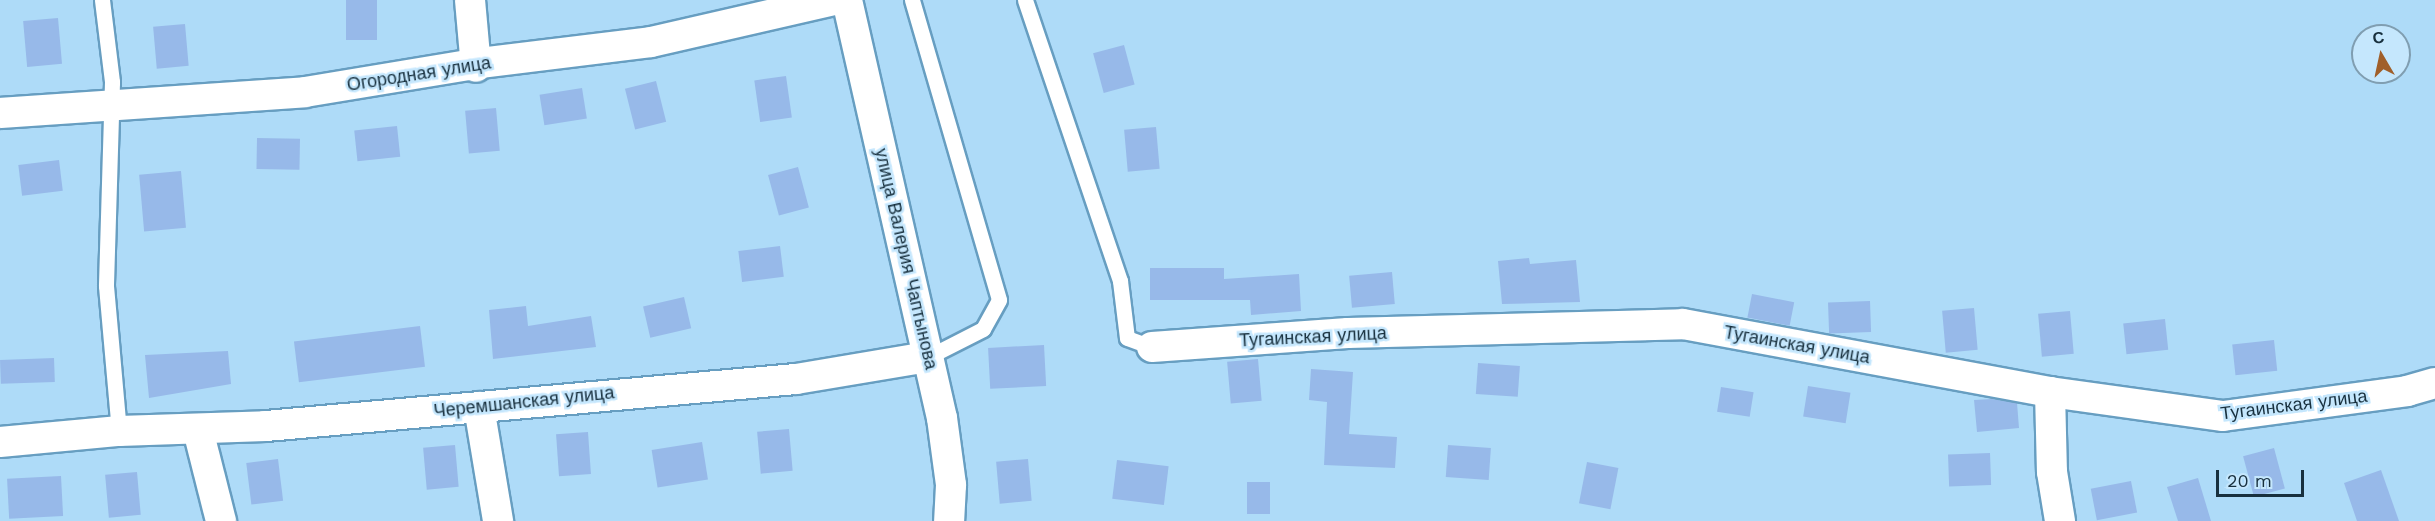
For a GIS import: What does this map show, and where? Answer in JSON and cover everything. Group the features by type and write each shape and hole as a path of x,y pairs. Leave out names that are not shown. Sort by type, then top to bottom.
{"street":[{"path":"470,0 476,67"},
{"name":"Огородная улица","path":"0,113 305,92 651,42 834,0"},
{"name":"улица Валерия Чаптынова","path":"847,0 928,357 949,474 949,521"},
{"name":"Тугаинская улица","path":"1152,346 1348,333 1683,324 2050,392 2223,416 2407,391 2435,383"},
{"name":"Черемшанская улица","path":"14,440 119,431 198,430 796,379 928,357"},
{"path":"2050,392 2052,472 2060,521"},
{"path":"479,407 498,521"},
{"path":"198,430 221,521"}],"lane":[{"path":"102,0 111,105 106,286 119,431"},
{"path":"912,0 999,300 983,329 928,357"},
{"path":"1024,0 1120,281 1126,338 1152,346"}],"building":[{"path":"346,0 377,0 377,40 346,40"},
{"path":"58,18 62,64 27,67 23,21"},
{"path":"185,24 189,66 157,69 153,27"},
{"path":"1124,45 1135,85 1104,93 1093,53"},
{"path":"786,76 792,118 760,122 754,80"},
{"path":"656,81 666,122 635,129 625,89"},
{"path":"582,88 587,119 544,125 540,95"},
{"path":"496,108 500,151 469,154 465,111"},
{"path":"397,126 400,157 357,161 354,130"},
{"path":"1156,127 1160,169 1128,172 1124,130"},
{"path":"257,138 300,139 299,170 256,169"},
{"path":"59,160 63,191 22,196 18,165"},
{"path":"798,167 809,208 779,216 768,175"},
{"path":"181,171 186,228 144,231 139,175"},
{"path":"780,246 784,277 742,282 738,251"},
{"path":"1529,258 1530,264 1576,260 1580,302 1502,304 1498,261"},
{"path":"1150,268 1224,268 1224,279 1299,274 1301,311 1251,315 1250,300 1150,300"},
{"path":"1392,272 1395,304 1352,308 1349,276"},
{"path":"1752,294 1794,302 1790,326 1747,318"},
{"path":"684,297 691,328 650,338 643,306"},
{"path":"1870,301 1871,332 1829,333 1828,302"},
{"path":"526,306 528,326 591,316 596,347 493,359 489,310"},
{"path":"1974,308 1978,350 1946,353 1942,311"},
{"path":"2070,311 2074,354 2042,357 2038,314"},
{"path":"2165,319 2168,350 2126,354 2123,323"},
{"path":"420,326 425,367 299,382 294,341"},
{"path":"2274,340 2277,371 2235,375 2232,344"},
{"path":"1044,345 1046,386 990,389 988,348"},
{"path":"228,351 231,384 149,398 145,355"},
{"path":"54,358 55,382 1,384 0,360"},
{"path":"1258,359 1262,401 1231,404 1227,362"},
{"path":"1478,363 1520,366 1518,397 1476,394"},
{"path":"1311,369 1353,372 1349,434 1397,437 1395,468 1324,465 1327,402 1309,400"},
{"path":"1808,386 1850,393 1846,423 1803,417"},
{"path":"1721,387 1754,392 1750,417 1717,412"},
{"path":"1992,399 2017,403 2019,428 1977,432 1974,400"},
{"path":"789,429 793,471 761,474 757,432"},
{"path":"588,432 591,474 559,476 556,434"},
{"path":"702,442 708,480 658,488 652,450"},
{"path":"455,445 459,487 427,490 423,448"},
{"path":"1448,445 1491,448 1489,480 1446,477"},
{"path":"2274,448 2285,489 2254,497 2243,456"},
{"path":"1990,453 1991,485 1949,486 1948,454"},
{"path":"278,459 283,501 251,505 246,463"},
{"path":"1028,459 1032,501 1000,504 996,462"},
{"path":"1117,460 1169,466 1164,505 1112,499"},
{"path":"1587,462 1618,468 1610,509 1579,503"},
{"path":"2381,470 2399,521 2357,521 2344,483"},
{"path":"137,472 141,515 109,518 105,475"},
{"path":"61,476 63,516 9,519 7,479"},
{"path":"2198,478 2211,521 2178,521 2167,487"},
{"path":"2131,481 2137,512 2097,520 2091,489"},
{"path":"1247,482 1270,482 1270,514 1247,514"}]}
